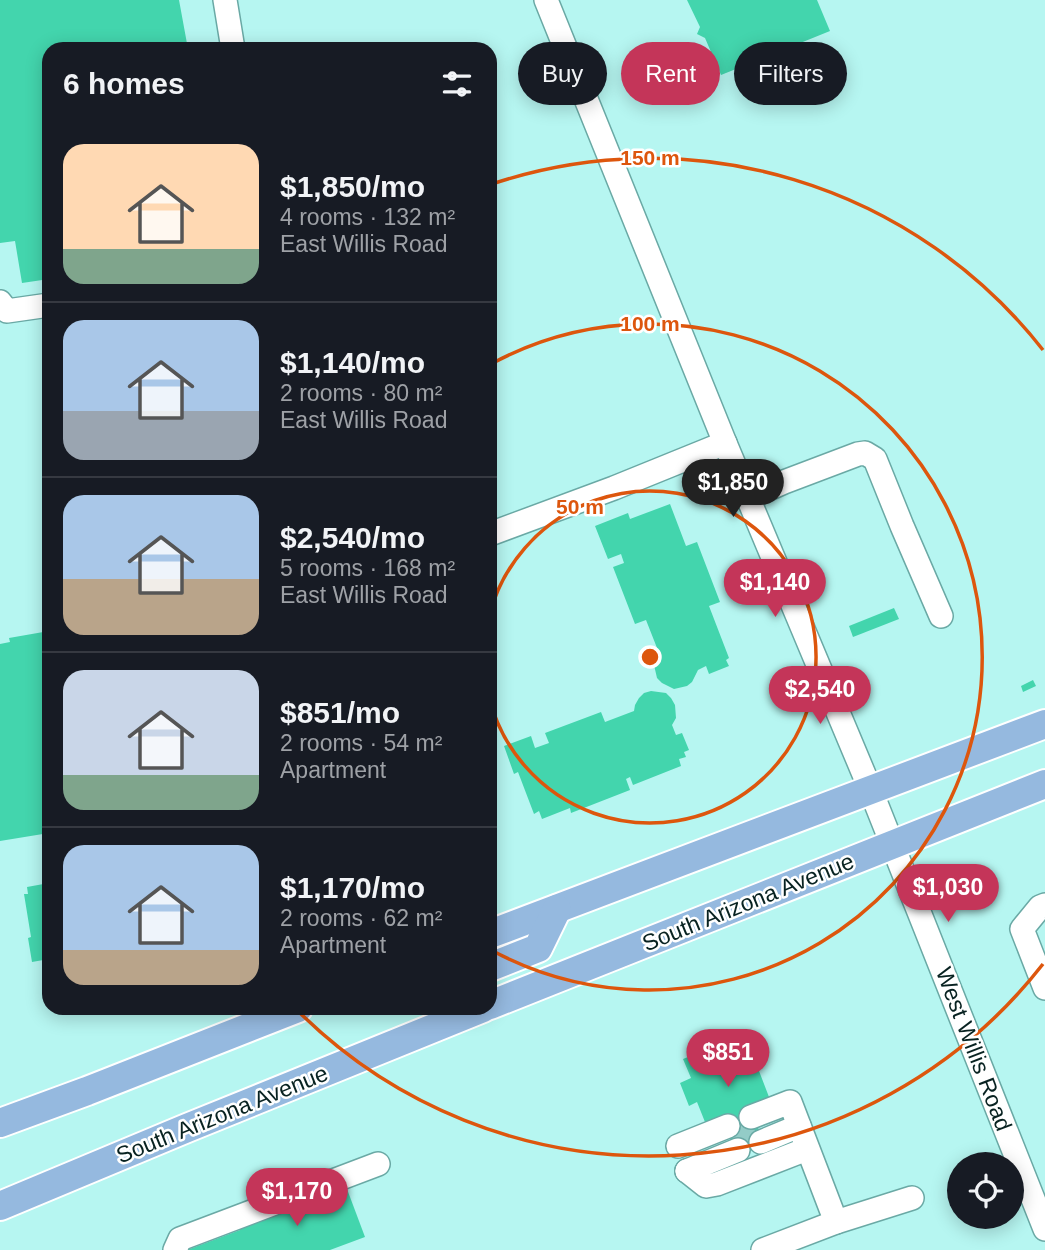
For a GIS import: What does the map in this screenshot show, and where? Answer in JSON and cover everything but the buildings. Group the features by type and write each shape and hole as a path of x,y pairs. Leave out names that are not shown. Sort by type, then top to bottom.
{"main road":[{"path":"497,931 1045,724"},
{"name":"South Arizona Avenue","path":"497,1002 1045,784"},
{"path":"497,964 538,948 557,909"},
{"path":"0,1123 280,1015"},
{"name":"South Arizona Avenue","path":"0,1206 452,1015"}],"street":[{"path":"225,0 232,42"},
{"name":"West Willis Road","path":"546,0 725,443 871,792 1045,1229"},
{"path":"0,302 8,312 42,306"},
{"path":"497,531 725,443"},
{"path":"748,499 858,454 865,453 875,459 941,616"},
{"path":"1045,905 1040,907 1022,929 1045,988"},
{"path":"756,1129 790,1102 836,1222"},
{"path":"733,1138 682,1159 713,1175 801,1132"},
{"path":"175,1250 180,1239 378,1164"},
{"path":"763,1250 836,1222 912,1198"}],"tunnel":[{"path":"733,1138 756,1129"}]}
